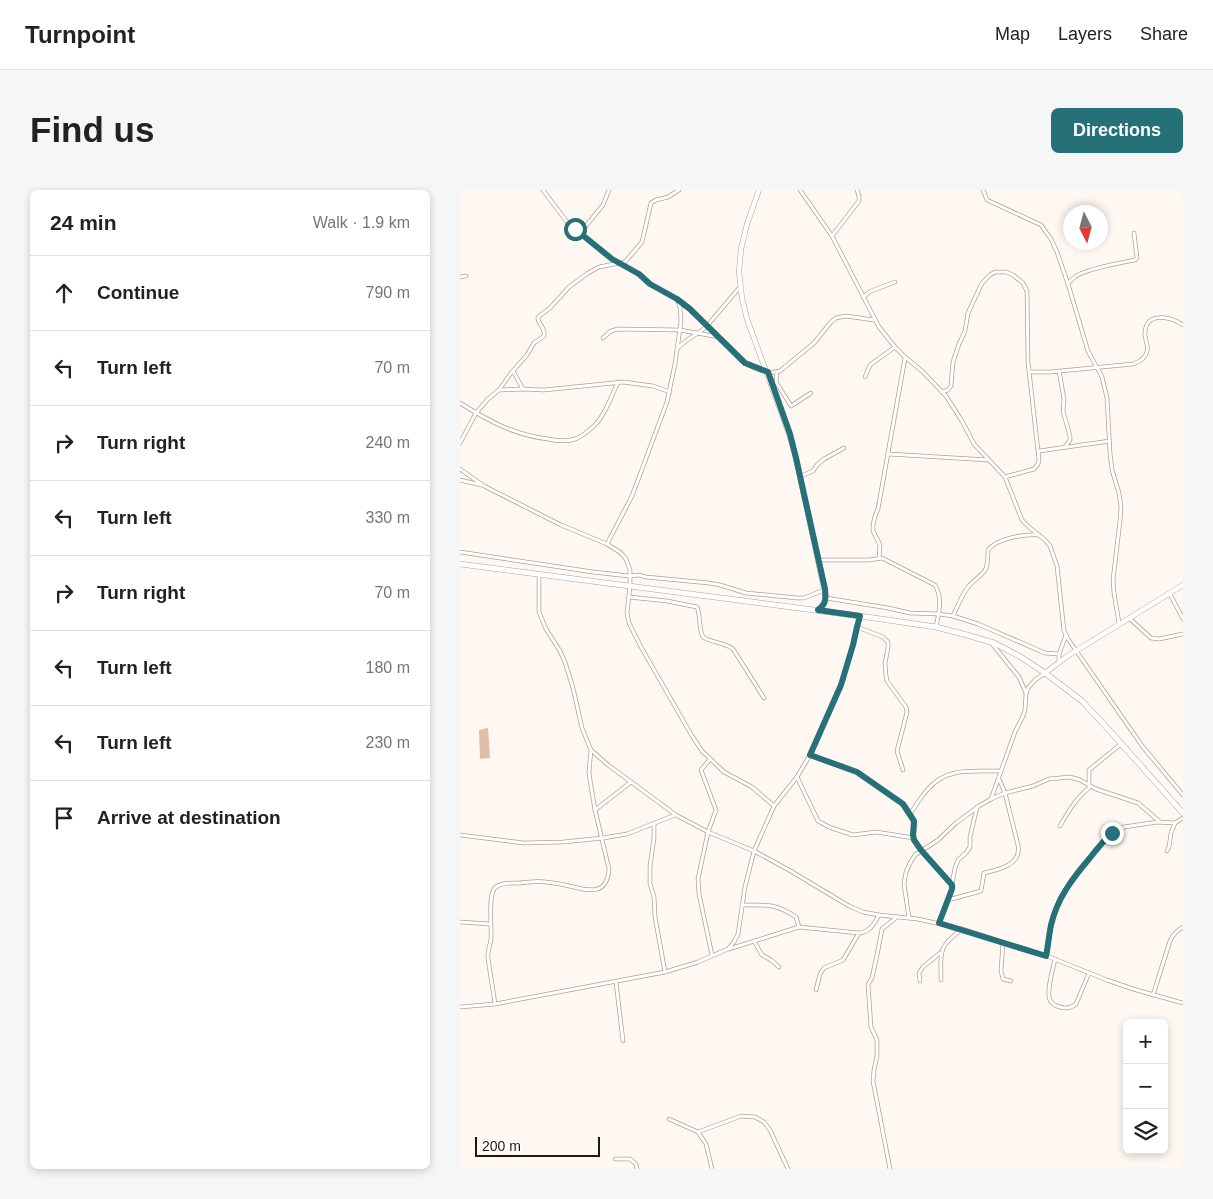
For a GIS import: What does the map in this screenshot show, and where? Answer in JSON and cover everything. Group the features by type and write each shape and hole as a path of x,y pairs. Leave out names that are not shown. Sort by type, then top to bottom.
{"main road":[{"path":"460,564 936,627 992,643 1021,657 1045,672 1082,701 1183,813"}],"street":[{"path":"543,190 567,222 612,259 639,274 650,284 677,299 690,309 745,363 768,372 777,372 814,343 836,318 846,316 875,320"},
{"path":"580,233 603,205 609,190"},
{"path":"460,443 476,413 499,390 527,355 534,343 544,336 544,329 538,317 550,308 569,287 588,273 599,267 625,262 642,242 651,203 668,197 679,190"},
{"path":"758,190 744,236 740,261 740,287 747,319 790,434 801,476 825,589 826,598 824,604 818,610"},
{"path":"800,190 832,236 879,327 895,348 922,371 942,392 962,421 972,441 1004,477 1022,520 1048,542 1056,561 1066,635 1138,740 1183,796"},
{"path":"832,236 859,201 857,190"},
{"path":"983,190 987,200 1042,227 1054,246 1068,284 1088,351 1102,377 1107,396 1112,470 1121,507 1113,580 1119,623"},
{"path":"1068,284 1081,273 1116,263 1135,260 1137,258 1134,233"},
{"path":"942,392 948,390 951,386 953,362 965,332 968,313 982,283 990,274 995,272 1006,272 1013,275 1026,287 1030,372 1039,451 1038,464 1034,469 1004,477"},
{"path":"460,277 466,276"},
{"path":"863,297 871,291 895,282"},
{"path":"677,349 707,326 740,287"},
{"path":"607,544 632,496 670,392 681,321 680,307 677,299"},
{"path":"1030,372 1133,364 1146,355 1148,350 1144,339 1145,330 1151,320 1165,317 1183,325"},
{"path":"603,338 618,328 680,330 720,337"},
{"path":"865,377 870,365 895,348"},
{"path":"879,558 880,545 873,531 873,525 878,509 905,357"},
{"path":"513,371 523,389"},
{"path":"1059,371 1064,399 1063,411 1070,436 1070,440 1065,447"},
{"path":"777,372 776,382 791,406 811,393"},
{"path":"460,403 476,413 518,433 531,437 568,441 583,435 595,425 604,413 618,382"},
{"path":"499,390 544,390 627,382 653,386 670,392"},
{"path":"1039,451 1110,441"},
{"path":"801,476 813,471 824,459 844,448"},
{"path":"888,454 989,460"},
{"path":"460,469 484,486 561,525 607,544 621,553 626,559 630,570 628,618 637,639 692,736 702,751 724,772 752,787 774,806"},
{"path":"460,480 484,486"},
{"path":"953,616 965,592 987,569 989,548 1013,538 1027,535 1040,536"},
{"path":"460,552 593,572 720,584 746,592 796,598 804,598 825,589"},
{"path":"819,560 869,560 879,558 935,585 940,597 936,627"},
{"path":"540,574 540,617 565,662 582,728 592,750 608,765 676,815 708,832 754,851 849,906 863,912 939,923 962,929 1055,959 1133,989 1183,1003"},
{"path":"991,799 1015,732 1023,716 1026,694 1031,684 1076,650 1183,585"},
{"path":"1169,593 1183,620"},
{"path":"629,597 697,606 703,637 733,649 764,698"},
{"path":"826,598 910,613 953,616 978,624 1045,652 1060,654"},
{"path":"728,949 738,934 745,888 754,851 774,806 810,755 841,685 860,616"},
{"path":"1129,618 1151,638 1159,639 1183,634"},
{"path":"857,627 883,637 888,642 885,663 887,681 906,707 907,712 897,751 902,770"},
{"path":"1059,662 1066,635"},
{"path":"992,643 1019,676 1026,694"},
{"path":"1060,826 1071,806 1089,788 1089,770 1121,744"},
{"path":"495,1004 488,955 491,938 492,894 495,888 509,883 540,881 563,884 590,891 600,889 608,878 609,869 595,810 589,772 592,750"},
{"path":"810,755 857,772 903,804 914,824 914,838 921,850 952,885"},
{"path":"710,759 701,770 704,782 716,808 708,832 698,887 712,955"},
{"path":"910,815 928,788 943,777 958,772 1001,771"},
{"path":"796,777 818,821 823,825 853,835 876,832 914,838"},
{"path":"909,918 904,884 906,872 915,854 938,840 977,807 1005,793 1033,786 1049,779 1076,778 1096,789 1138,803 1160,822"},
{"path":"948,900 981,891 984,873 1006,867 1017,858 1019,850 1005,793 999,779"},
{"path":"595,810 631,782"},
{"path":"939,923 952,889 954,868 958,860 970,847 971,829 977,807"},
{"path":"460,835 524,843 564,842 627,834 676,815"},
{"path":"1046,956 1051,924 1060,898 1108,836 1120,828 1160,822 1175,823 1183,818"},
{"path":"654,823 650,884 654,897 654,917 665,972"},
{"path":"1167,851 1175,823"},
{"path":"742,905 771,905 778,907 796,917 799,927"},
{"path":"460,1007 495,1004 682,968 728,949 799,927 865,932 870,930 879,915"},
{"path":"890,1169 873,1081 877,1056 877,1040 871,1027 868,984 872,978 878,955 882,930 897,917"},
{"path":"460,922 490,924"},
{"path":"1153,995 1172,936 1183,927"},
{"path":"920,981 919,972 923,967 941,952 948,940 962,929"},
{"path":"816,990 820,974 824,968 843,960 860,933"},
{"path":"754,941 762,955 779,967"},
{"path":"1003,942 1001,974 1003,979 1011,981"},
{"path":"941,952 941,980"},
{"path":"1055,959 1049,991 1051,1002 1058,1007 1066,1008 1076,1004 1089,973"},
{"path":"616,982 623,1042"},
{"path":"698,1132 741,1116 760,1119 770,1130 788,1169"},
{"path":"669,1119 698,1132 706,1144 712,1169"},
{"path":"615,1159 630,1159 636,1164 637,1169"}],"shaded area":[{"path":"488,728 490,758 480,759 479,730"}],"route":[{"path":"575,229 599,250 639,274 650,284 677,299 690,309 745,363 768,372 790,434 825,589 826,598 824,604 818,610 860,616 841,685 810,755 857,772 905,806 914,821 914,840 952,885 939,923 1046,956 1051,924 1060,898 1078,872 1112,833"}]}
